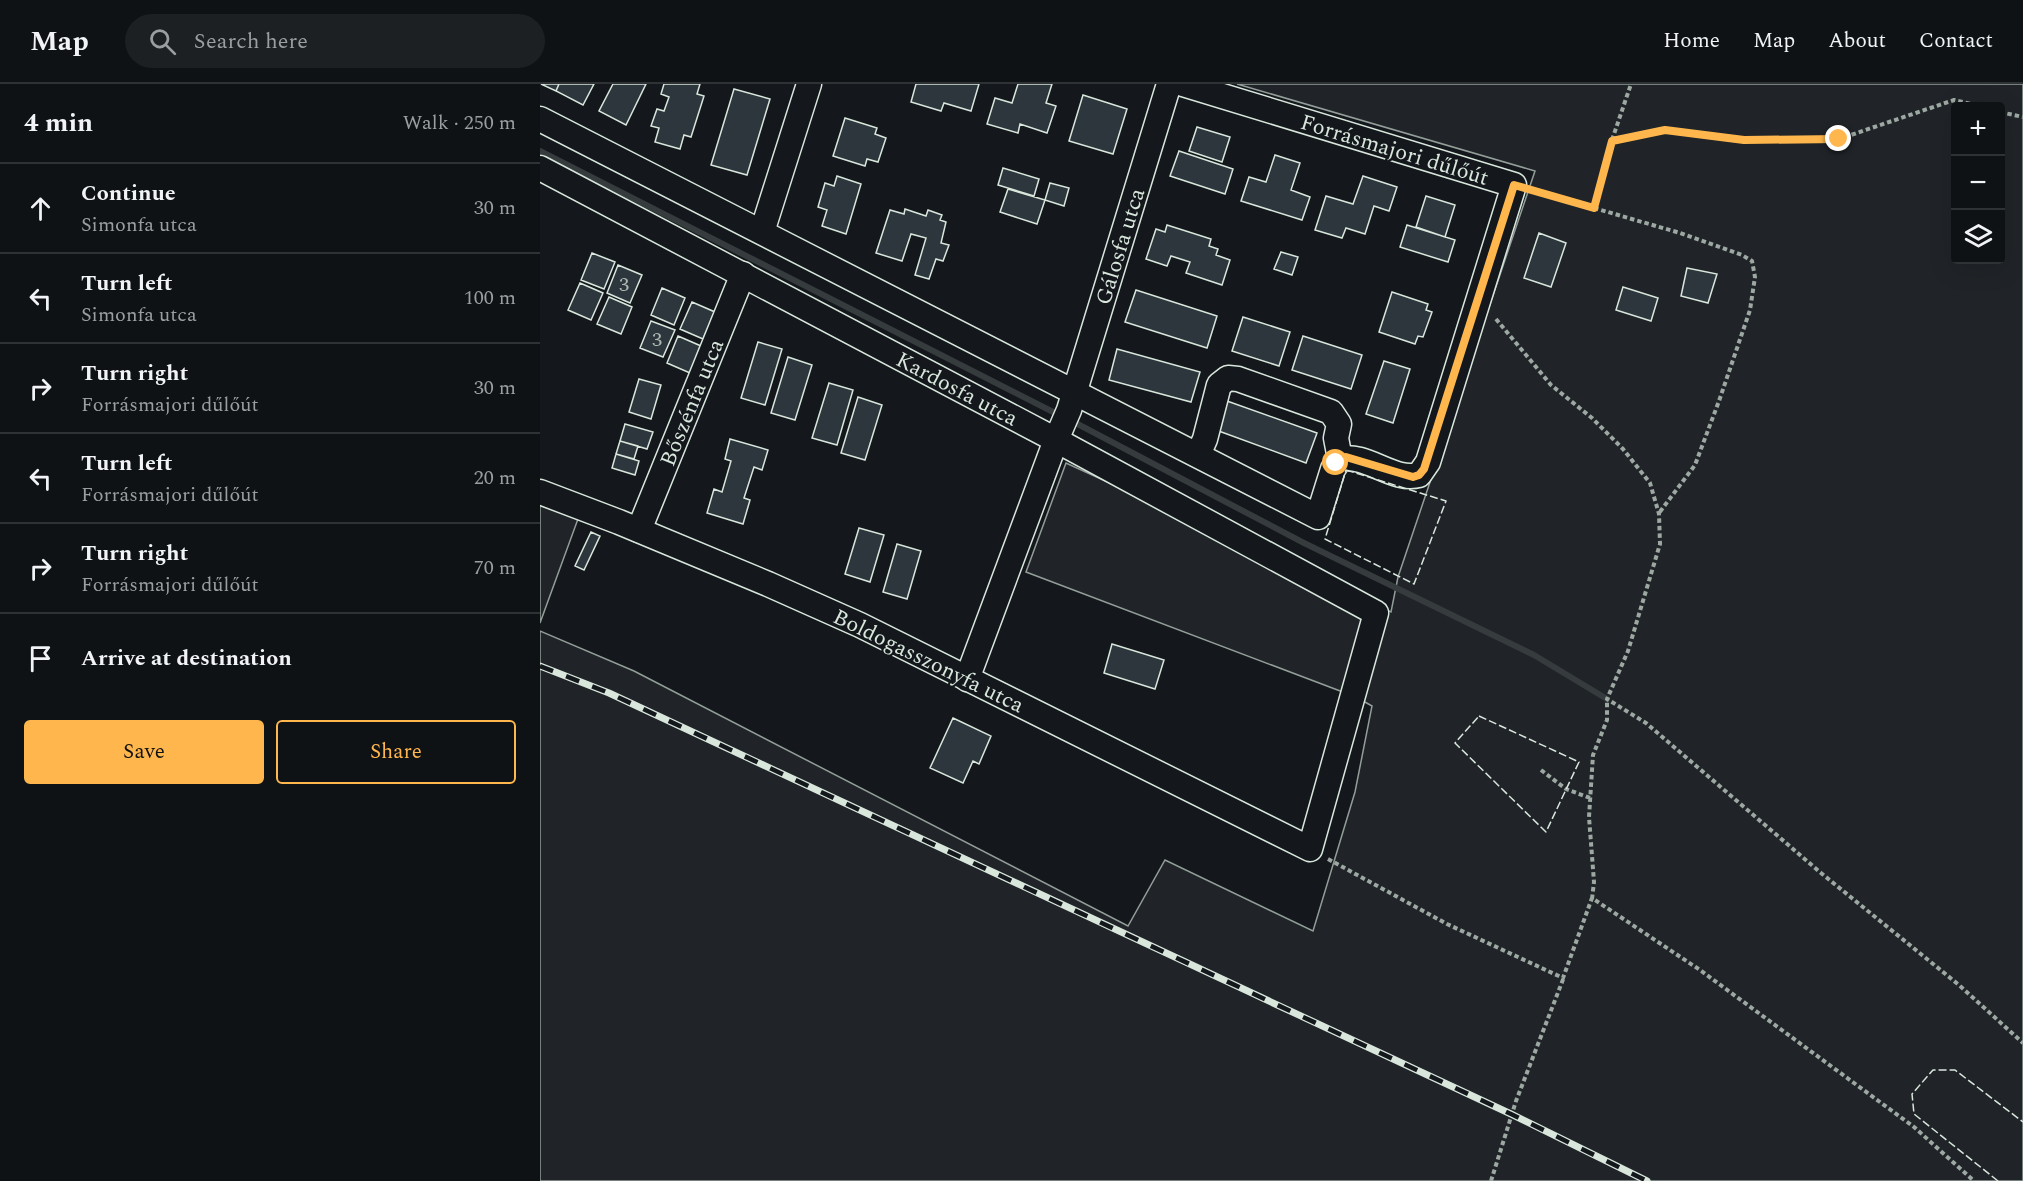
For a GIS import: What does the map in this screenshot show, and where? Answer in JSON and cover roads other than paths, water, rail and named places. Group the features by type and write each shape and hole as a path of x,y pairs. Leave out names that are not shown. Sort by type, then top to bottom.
{"street":[{"path":"762,232 809,84"},
{"name":"Gálosfa utca","path":"967,679 1066,418 1169,84"},
{"name":"Forrásmajori dűlőút","path":"1183,84 1514,185 1424,469 1419,475 1406,476 1352,459 1340,459"},
{"name":"Kardosfa utca","path":"540,119 762,232 1066,418 1376,613 1310,849"},
{"name":"Kardosfa utca","path":"540,168 742,274 1066,418 1198,455 1318,517 1333,469 1340,459"},
{"name":"Bőszénfa utca","path":"639,530 742,274"},
{"path":"1198,455 1205,439 1220,385 1228,378 1238,379 1332,412 1339,424 1336,438 1340,459"},
{"name":"Boldogasszonyfa utca","path":"540,492 639,530 860,625 1310,849"}],"waterway":[{"path":"540,151 1061,416"},
{"path":"1070,420 1304,543 1534,655 1607,699"}],"railway":[{"path":"540,666 609,693 1511,1114 1647,1181"}]}
